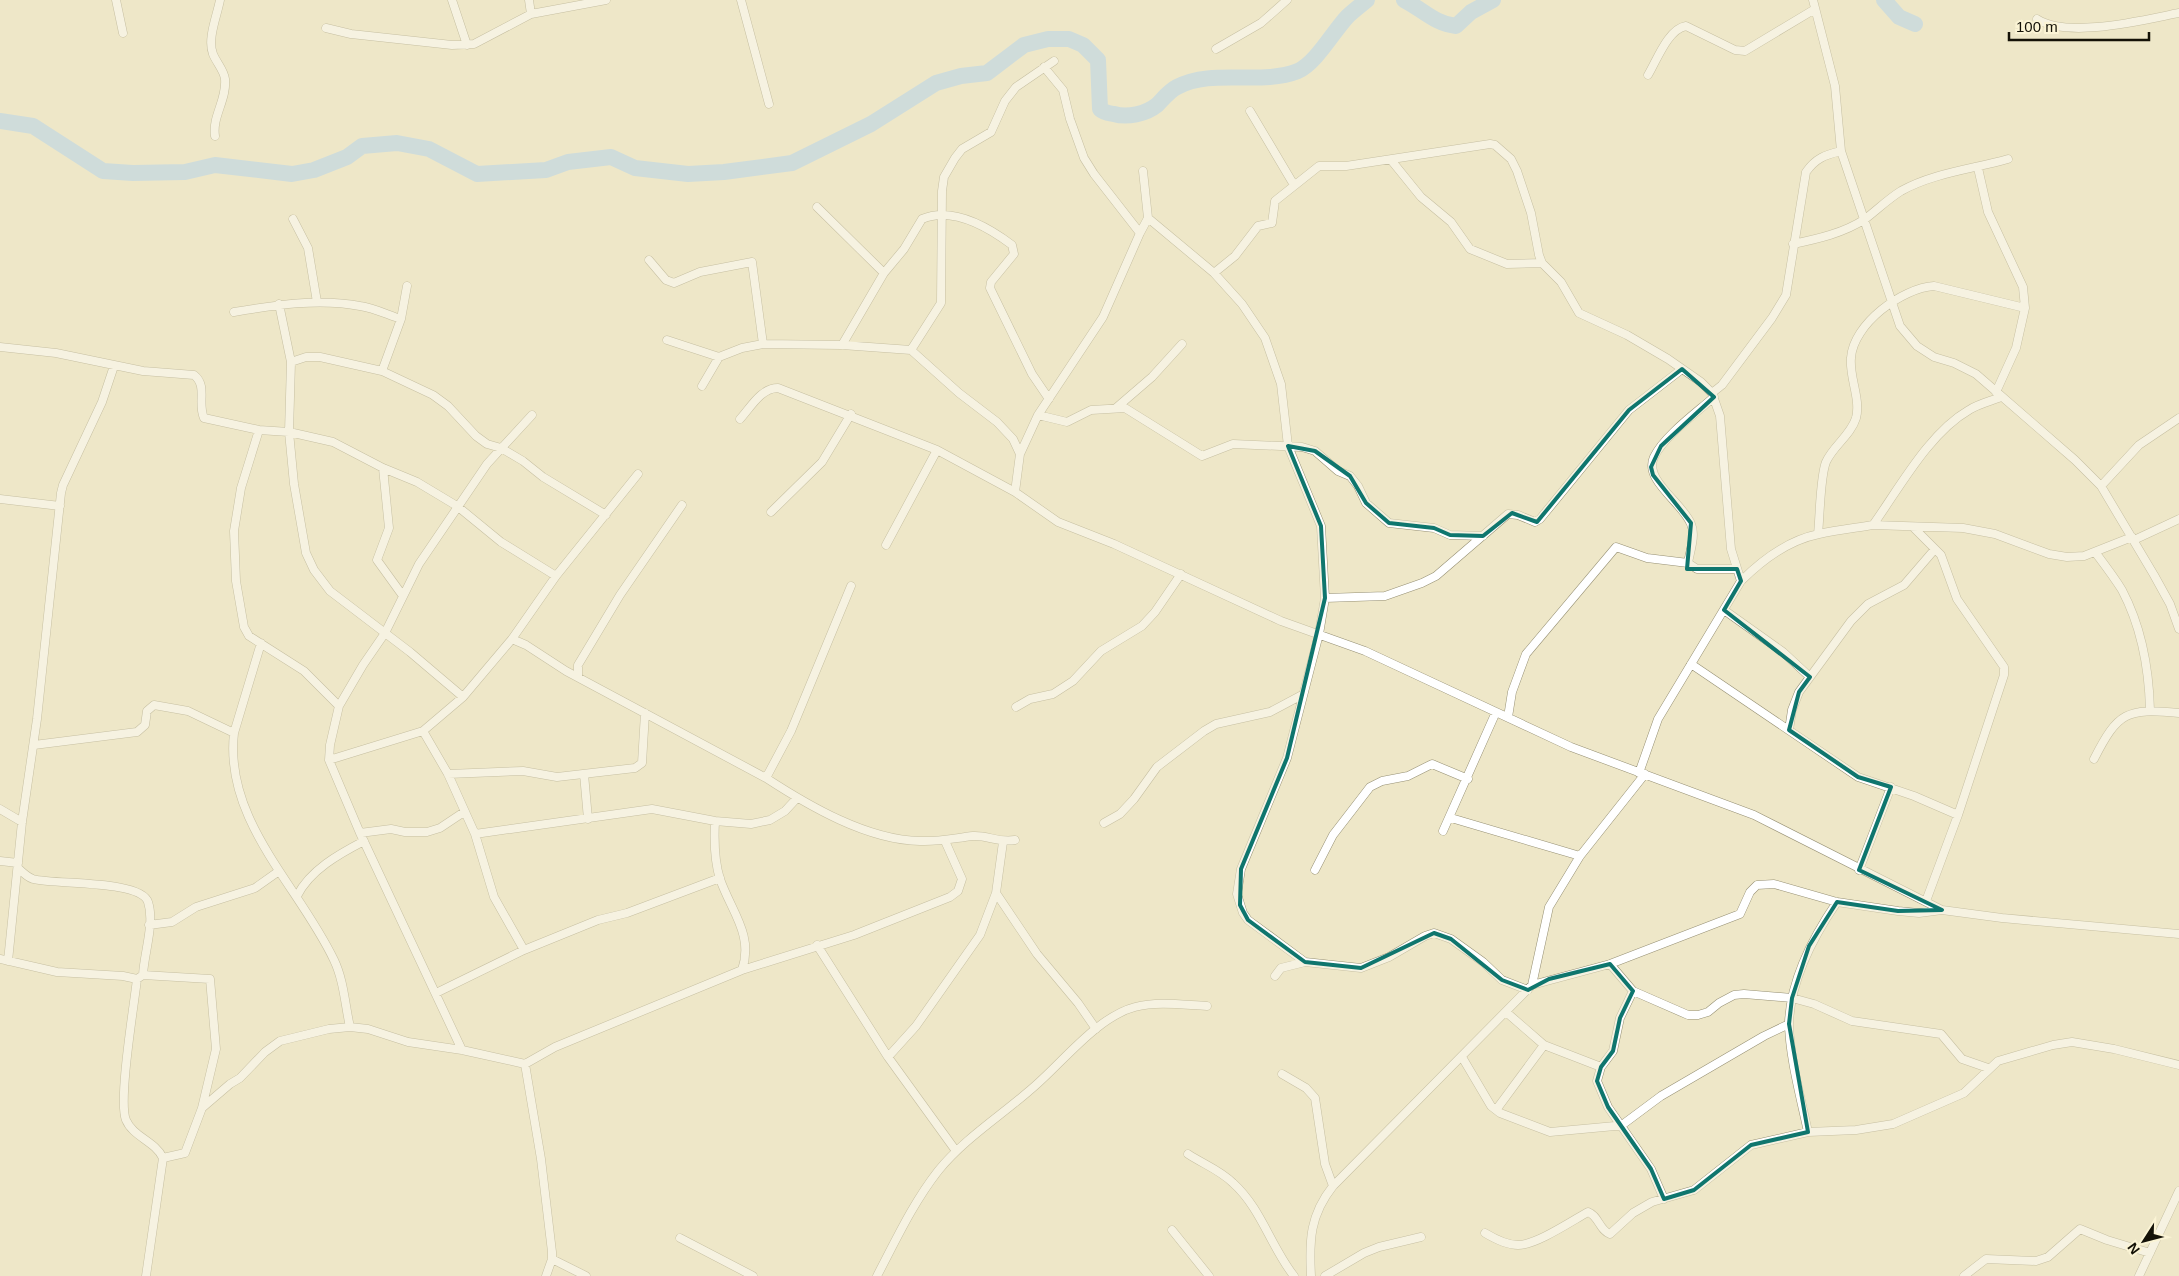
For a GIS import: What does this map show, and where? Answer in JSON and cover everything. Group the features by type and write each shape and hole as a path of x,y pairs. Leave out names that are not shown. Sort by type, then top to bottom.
{"street":[{"path":"116,0 123,33"},
{"path":"215,136 214,119 222,104 225,79 212,52 211,42 220,0"},
{"path":"452,0 467,44"},
{"path":"529,0 530,14"},
{"path":"326,28 351,34 474,44 530,14 606,0"},
{"path":"741,0 769,104"},
{"path":"1216,49 1261,23 1287,0"},
{"path":"1813,0 1835,86 1841,151 1890,302 1900,326 1917,346 1934,357 1954,363 1976,374 2075,460 2101,486 2170,604 2179,629"},
{"path":"1648,74 1673,32 1681,27 1686,26 1735,50 1745,51 1815,9"},
{"path":"2037,19 2047,25 2062,28 2124,24 2179,13"},
{"path":"911,350 940,303 944,177 954,158 962,149 991,132 1005,101 1016,87 1054,60"},
{"path":"1044,67 1063,90 1070,119 1084,158 1094,174 1140,233"},
{"path":"1250,111 1294,185"},
{"path":"1214,273 1235,256 1258,226 1271,224 1275,201 1319,166 1346,166 1391,160 1427,152 1490,144 1495,145 1511,159 1517,171 1531,214 1536,249 1542,263 1561,282 1580,313 1627,335 1701,382 1713,395 1720,416 1731,548 1741,581"},
{"path":"1688,562 1692,535 1691,523 1681,507 1653,475 1651,467 1661,446 1722,385 1772,318 1786,295 1806,172 1822,156 1841,151"},
{"path":"1793,244 1822,238 1863,220 1902,190 1945,175 2008,159"},
{"path":"1391,160 1421,197 1451,222 1474,251 1507,264 1542,263"},
{"path":"1873,524 1928,448 1949,424 1971,408 1999,394 2016,348 2024,308 2023,287 1988,212 1978,168"},
{"path":"1015,492 1020,454 1038,415 1103,317 1148,218 1142,171"},
{"path":"817,207 884,273"},
{"path":"842,345 884,273 904,249 920,221 942,215 981,224 1012,245 1014,254 991,282 990,288 1032,374 1049,399"},
{"path":"1148,218 1214,273 1242,304 1265,338 1281,384 1288,446 1321,526 1324,598 1319,634 1287,758 1248,849 1241,869 1237,894 1243,913 1248,920 1305,962"},
{"path":"293,219 308,248 317,302"},
{"path":"649,260 660,275 674,283 700,272 752,262 763,344"},
{"path":"382,371 400,319 407,286"},
{"path":"1818,534 1825,466 1857,416 1850,360 1852,347 1862,332 1890,302 1910,292 1934,286 2024,308"},
{"path":"234,312 278,304 317,302 361,306 400,319"},
{"path":"278,304 291,362 290,432 294,484 306,553 314,570 330,591 463,696"},
{"path":"667,340 719,357"},
{"path":"702,386 719,357 742,348 763,344 842,345 911,350 959,393 997,422 1013,439 1020,454"},
{"path":"1116,408 1152,377 1182,344"},
{"path":"0,347 56,353 114,366 194,375 202,386 202,412 204,418 259,430 290,432 334,442 383,468 417,482 457,506 501,542 556,576"},
{"path":"291,362 306,357 320,357 382,371 433,395 448,406 476,436 487,444 501,448 523,461 543,477 606,515"},
{"path":"114,366 102,402 63,484 34,744 4,960 57,972 140,977 207,977 211,981 216,1049 202,1108 185,1153 162,1158"},
{"path":"1324,598 1372,598 1385,596 1422,583 1436,576 1512,513 1535,522 1540,519 1629,410 1682,369"},
{"path":"740,419 764,392 771,388 778,388 851,414 937,450 1015,492 1058,522 1181,574 1282,621 1365,651 1571,747 1754,815 1859,870 1942,910"},
{"path":"1038,415 1067,422 1091,410 1116,408 1135,412 1202,456 1233,444 1302,447 1315,451 1338,471 1350,476 1358,486 1366,503 1389,523 1434,528 1450,535 1483,536"},
{"path":"771,512 822,462 851,414"},
{"path":"462,1050 362,837 329,760 330,745 339,706 363,665 385,633 419,564 487,464 532,415"},
{"path":"2101,486 2139,446 2179,418"},
{"path":"259,430 241,488 234,531 236,581 244,627 249,636 304,671 339,706"},
{"path":"886,545 937,450"},
{"path":"383,468 389,528 376,560 403,596"},
{"path":"329,760 423,731 463,696 512,639 556,576 638,474"},
{"path":"0,498 60,506"},
{"path":"578,677 578,665 620,595 682,505"},
{"path":"1530,988 1549,907 1580,856 1642,774 1658,719 1741,581 1758,564 1782,548 1818,534 1873,524 1971,530 1994,534 2048,554 2067,557 2084,556 2179,519"},
{"path":"1913,527 1945,562 1957,599 2004,667 2004,675 1994,709 1926,901"},
{"path":"1508,717 1512,692 1526,654 1618,546 1648,558 1688,562 1696,569 1737,569"},
{"path":"1789,730 1792,710 1799,692 1851,621 1868,604 1904,585 1935,549"},
{"path":"2095,552 2122,590 2133,619 2149,679 2150,710"},
{"path":"1016,707 1030,699 1053,694 1073,681 1101,651 1142,626 1155,612 1181,574"},
{"path":"766,778 795,723 852,586"},
{"path":"1724,610 1783,652 1810,677"},
{"path":"512,639 526,645 566,671 766,778 797,798 872,833 918,841 945,841 979,836 1003,842 1015,840"},
{"path":"261,643 234,732 232,748 236,787 247,813 278,871 297,896 335,962 341,980 350,1027"},
{"path":"1691,664 1858,778 1891,787 1958,815"},
{"path":"566,671 578,665"},
{"path":"1104,824 1120,814 1134,799 1157,768 1204,731 1216,724 1270,712 1302,696"},
{"path":"34,744 137,732 145,725 147,711 154,705 188,711 234,732"},
{"path":"2094,759 2109,730 2120,720 2135,712 2150,710 2179,713"},
{"path":"1443,831 1451,818 1496,712"},
{"path":"448,774 523,771 556,777 640,767 642,763 645,713"},
{"path":"423,731 448,774 475,834 494,898 524,950"},
{"path":"1315,870 1333,835 1366,793 1376,784 1408,776 1432,764 1468,779"},
{"path":"584,774 588,819"},
{"path":"1859,870 1891,787"},
{"path":"475,834 658,809 715,821 751,824 770,820 785,810 797,798"},
{"path":"0,809 22,822"},
{"path":"297,896 302,886 330,860 362,837 391,829 405,832 428,832 440,828 464,812"},
{"path":"1451,818 1580,856"},
{"path":"715,821 714,846 720,878 737,915 746,942 747,951 742,970"},
{"path":"202,1108 242,1076 265,1052 280,1041 330,1029 350,1027 368,1029 408,1042 462,1050 525,1064 555,1047 742,970 854,935 903,917 958,891 962,879 960,870 945,841"},
{"path":"888,1057 916,1026 980,935 996,893 1003,842"},
{"path":"0,861 18,865 31,878 45,881 128,888 140,892 148,902 149,925 122,1107 130,1128 155,1145 162,1158 146,1276"},
{"path":"149,925 172,922 196,907 255,888 278,871"},
{"path":"436,993 524,950 598,920 622,915 720,878"},
{"path":"1311,1276 1309,1247 1313,1223 1321,1201 1333,1186 1530,988 1610,964 1740,914 1750,892 1757,885 1774,884 1837,902 1898,911 1942,910 2002,918 2179,934"},
{"path":"996,893 1037,954 1078,1003 1096,1029"},
{"path":"1808,1132 1796,1076 1789,1024 1792,998 1810,946 1837,902"},
{"path":"1275,976 1281,968 1305,962 1361,968 1389,957 1425,936 1434,933 1451,939 1483,962 1502,980 1530,988"},
{"path":"817,945 888,1057 956,1152"},
{"path":"1610,964 1633,991 1693,1015 1708,1012 1734,995 1744,994 1792,998 1814,1004 1852,1021 1942,1034 1962,1059 1988,1068"},
{"path":"1633,991 1620,1018 1613,1051 1601,1067 1597,1081 1601,1094 1651,1169 1664,1199"},
{"path":"877,1276 910,1213 938,1171 956,1152 1031,1090 1096,1029 1134,1007 1151,1004 1207,1006"},
{"path":"1506,1012 1544,1045 1601,1067"},
{"path":"1462,1057 1496,1110 1550,1132 1622,1125 1661,1096 1764,1036 1789,1024"},
{"path":"1485,1234 1507,1243 1524,1244 1588,1212 1594,1216 1603,1230 1610,1234 1642,1207 1694,1190 1751,1145 1808,1132 1856,1130 1893,1124 1964,1093 1988,1068 1998,1061 2053,1045 2072,1042 2114,1049 2179,1065"},
{"path":"1496,1110 1544,1045"},
{"path":"525,1064 542,1159 552,1259 546,1276"},
{"path":"1282,1074 1306,1088 1315,1098 1325,1164 1333,1186"},
{"path":"1188,1154 1222,1173 1235,1184 1251,1204 1286,1266 1294,1276"},
{"path":"2135,1276 2140,1273 2179,1191"},
{"path":"1964,1276 1986,1260 2036,1261 2048,1257 2080,1229 2107,1240 2150,1253"},
{"path":"1172,1230 1209,1276"},
{"path":"1325,1276 1379,1246 1421,1236"},
{"path":"680,1238 753,1276"},
{"path":"552,1259 586,1276"}],"highlighted area":[{"path":"1682,369 1714,397 1661,446 1651,467 1653,475 1691,523 1687,569 1737,569 1741,581 1724,610 1810,677 1799,692 1789,730 1858,777 1891,787 1859,870 1942,910 1898,911 1837,902 1809,946 1792,998 1789,1024 1808,1132 1751,1145 1694,1190 1664,1199 1651,1169 1608,1107 1597,1081 1601,1067 1613,1051 1620,1018 1633,991 1610,964 1549,979 1528,990 1502,980 1451,939 1434,933 1361,968 1305,962 1248,920 1240,905 1241,869 1287,758 1325,598 1321,526 1288,446 1315,451 1350,476 1366,503 1389,523 1434,528 1450,535 1483,536 1512,513 1537,522 1629,410"}],"waterway":[{"path":"0,121 33,126 103,171 133,173 185,172 215,165 292,174 314,170 347,157 362,146 397,143 429,149 477,174 546,170 568,162 611,157 635,168 688,174 724,172 792,163 871,124 936,83 961,76 987,73 1024,45 1048,39 1069,39 1083,45 1098,60 1100,109 1106,113 1119,115 1142,113 1157,105 1177,87 1191,81 1268,77 1298,71 1305,67 1324,47 1347,17 1367,0"},
{"path":"1404,0 1435,19 1448,25 1456,26 1471,12 1493,0"},
{"path":"1884,0 1899,17 1915,24"}]}
